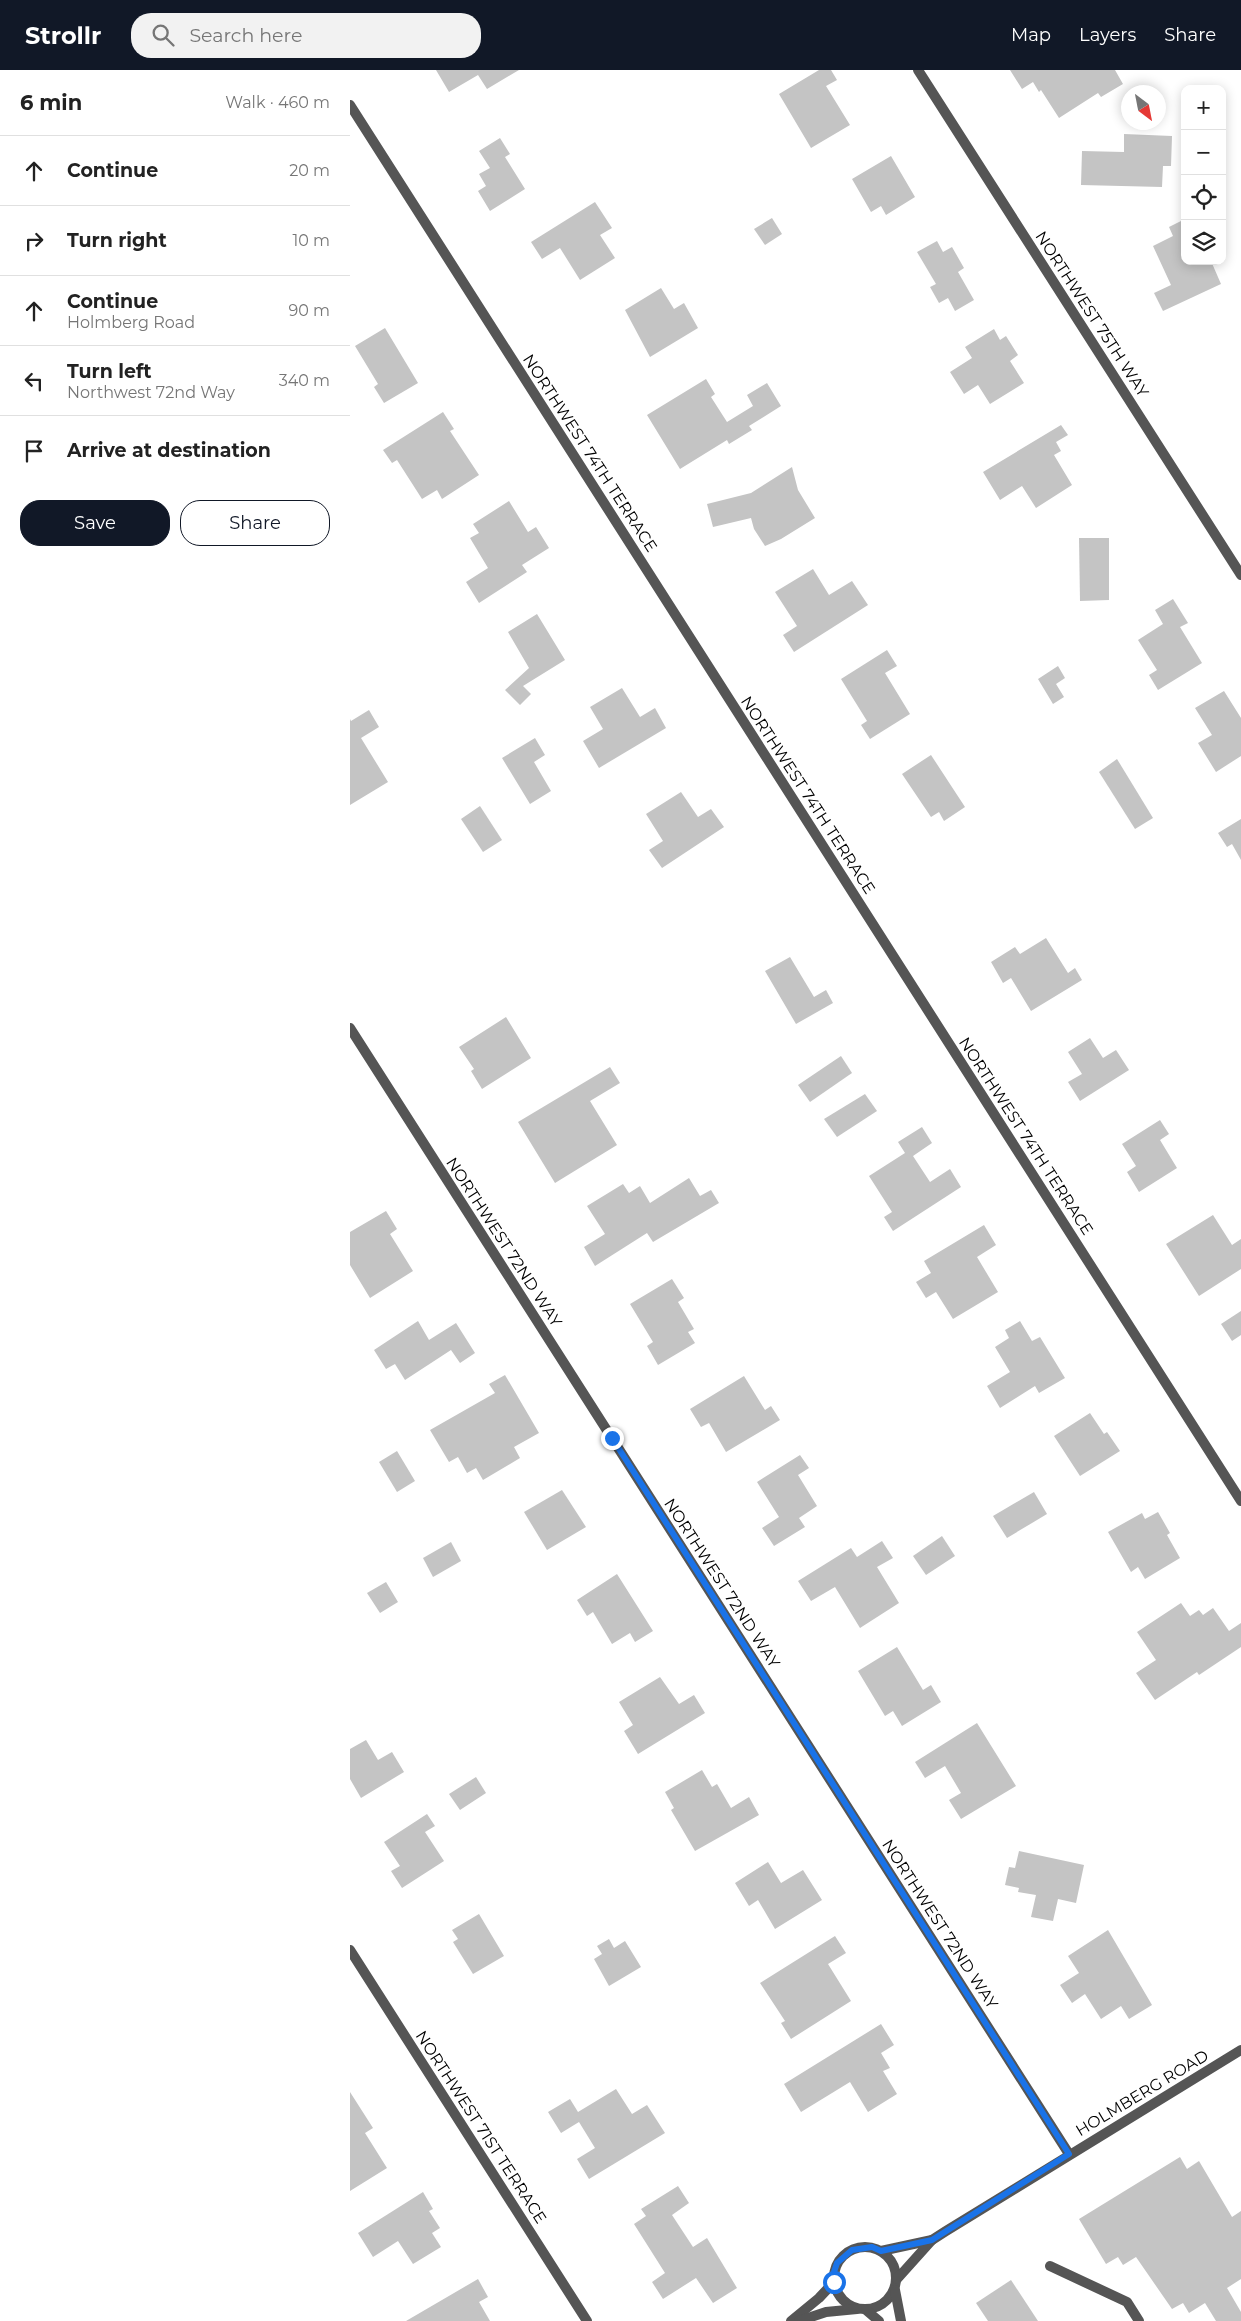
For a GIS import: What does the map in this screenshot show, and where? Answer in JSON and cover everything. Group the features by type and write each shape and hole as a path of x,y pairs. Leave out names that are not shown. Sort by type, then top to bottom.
{"street":[{"name":"NORTHWEST 75TH WAY","path":"918,70 1241,575"},
{"name":"NORTHWEST 74TH TERRACE","path":"350,105 1241,1501"},
{"name":"NORTHWEST 72ND WAY","path":"350,1028 1069,2154"},
{"name":"NORTHWEST 71ST TERRACE","path":"350,1950 587,2321"},
{"name":"HOLMBERG ROAD","path":"896,2284 932,2240 1241,2050"},
{"name":"HOLMBERG ROAD","path":"881,2251 932,2240"},
{"path":"879,2321 862,2309 841,2299 834,2282 834,2272 844,2255 862,2247 872,2247 881,2251 893,2262 901,2321"},
{"path":"1050,2266 1127,2302 1139,2321"},
{"path":"791,2321 820,2298 834,2282"},
{"path":"799,2321 826,2312 862,2309 883,2304 896,2284"}],"building":[{"path":"436,70 519,70 487,89 478,75 449,92"},
{"path":"819,70 831,70 837,80 826,86 850,125 811,148 779,94"},
{"path":"1010,70 1115,70 1123,84 1101,97 1098,93 1059,118 1041,90 1039,92 1033,82 1022,89"},
{"path":"1124,134 1172,136 1171,166 1163,166 1162,187 1081,185 1082,151 1124,152"},
{"path":"500,138 510,154 505,157 525,189 490,211 478,191 486,186 479,174 490,168 479,151"},
{"path":"891,156 915,197 886,215 881,206 871,212 852,179"},
{"path":"595,202 612,228 600,235 615,258 580,280 560,248 542,259 531,242"},
{"path":"772,218 782,234 765,245 754,229"},
{"path":"1181,221 1181,265 1213,265 1221,284 1163,311 1154,293 1171,285 1153,246 1173,236 1169,227"},
{"path":"937,241 943,252 952,247 964,268 958,272 974,300 955,311 948,298 939,303 930,287 936,284 917,252"},
{"path":"661,288 674,309 684,303 698,328 650,357 625,310"},
{"path":"385,328 418,383 384,403 374,387 378,384 355,346"},
{"path":"994,329 1000,340 1006,336 1018,355 1010,361 1024,383 990,404 978,385 964,394 950,372 972,358 965,347"},
{"path":"706,379 715,394 711,397 727,422 753,406 747,395 767,383 781,406 749,426 752,430 729,444 727,440 680,469 647,415"},
{"path":"443,412 454,429 450,431 479,475 442,499 437,490 422,499 397,460 392,463 383,450"},
{"path":"1061,425 1068,435 1056,442 1061,451 1054,455 1072,485 1036,508 1022,486 1000,500 983,472"},
{"path":"792,467 798,490 815,518 781,539 765,546 754,529 751,518 713,527 707,504 751,493"},
{"path":"509,501 528,532 536,527 549,548 522,565 527,572 479,603 466,582 488,568 470,538 479,533 473,524"},
{"path":"1079,538 1109,538 1109,600 1080,601"},
{"path":"813,569 829,595 852,581 868,605 794,652 783,635 797,626 775,592"},
{"path":"1173,599 1188,623 1180,627 1202,663 1158,690 1149,675 1157,670 1138,640 1163,624 1155,610"},
{"path":"537,614 565,660 523,686 531,694 520,705 505,690 529,668 508,632"},
{"path":"887,650 897,666 885,673 910,714 870,739 861,725 867,721 841,679"},
{"path":"1058,666 1065,678 1056,684 1064,697 1053,704 1038,679"},
{"path":"622,688 640,717 655,708 666,728 599,768 583,741 603,729 590,707"},
{"path":"1224,691 1241,718 1241,756 1216,772 1198,743 1212,735 1195,708"},
{"path":"369,710 379,727 361,738 388,782 350,805 350,719 351,721"},
{"path":"535,738 545,755 534,762 551,791 530,804 502,758"},
{"path":"931,755 965,807 944,821 939,812 931,817 902,774"},
{"path":"1117,759 1153,818 1135,829 1099,772"},
{"path":"681,792 698,817 711,809 724,827 662,868 649,850 663,841 646,814"},
{"path":"480,806 502,840 483,852 461,819"},
{"path":"1241,819 1241,860 1232,844 1227,847 1218,833"},
{"path":"1046,938 1068,973 1075,968 1082,980 1031,1011 1011,978 1003,983 991,962 1015,947 1020,954"},
{"path":"790,957 814,997 826,990 833,1003 796,1024 765,971"},
{"path":"506,1017 531,1058 482,1089 471,1071 474,1069 459,1047"},
{"path":"1090,1038 1103,1058 1116,1050 1129,1070 1080,1101 1068,1082 1082,1074 1068,1052"},
{"path":"841,1056 852,1073 810,1102 798,1085"},
{"path":"610,1067 620,1083 590,1101 617,1145 555,1183 518,1122"},
{"path":"865,1094 877,1111 837,1137 824,1119"},
{"path":"1160,1120 1169,1134 1160,1140 1177,1168 1139,1192 1127,1172 1136,1166 1122,1144"},
{"path":"922,1127 932,1143 913,1156 930,1182 950,1169 961,1187 893,1231 884,1217 892,1212 869,1176 905,1153 898,1142"},
{"path":"689,1178 700,1196 711,1190 719,1203 653,1242 647,1233 595,1266 584,1247 605,1234 587,1206 623,1184 629,1193 640,1186 650,1203"},
{"path":"386,1211 397,1229 390,1234 413,1271 370,1298 350,1265 350,1232"},
{"path":"1213,1215 1232,1245 1241,1239 1241,1269 1199,1296 1166,1244"},
{"path":"984,1225 996,1245 977,1257 998,1292 953,1319 936,1292 926,1298 916,1282 931,1273 924,1261"},
{"path":"672,1279 684,1298 678,1302 694,1329 688,1332 695,1343 658,1365 647,1346 653,1342 630,1304"},
{"path":"1241,1311 1241,1335 1232,1341 1221,1324"},
{"path":"418,1321 429,1340 456,1323 475,1353 460,1363 451,1350 405,1380 395,1364 386,1369 374,1350"},
{"path":"1020,1321 1032,1341 1040,1337 1065,1378 1039,1393 1035,1386 1000,1408 987,1386 1010,1372 995,1347 1009,1338 1005,1330"},
{"path":"505,1375 539,1433 514,1447 520,1458 483,1480 476,1468 467,1473 458,1457 449,1462 430,1430 495,1393 489,1384"},
{"path":"744,1376 765,1410 771,1406 780,1420 726,1452 709,1423 701,1427 690,1409"},
{"path":"1090,1413 1104,1434 1107,1432 1120,1451 1080,1476 1054,1436"},
{"path":"397,1451 415,1481 397,1492 379,1462"},
{"path":"800,1455 809,1468 798,1475 817,1506 799,1518 805,1527 774,1546 762,1528 779,1517 757,1482"},
{"path":"562,1490 586,1527 547,1550 524,1512"},
{"path":"1034,1492 1047,1514 1007,1538 993,1516"},
{"path":"1158,1512 1170,1533 1167,1535 1180,1558 1145,1579 1138,1567 1131,1572 1108,1532 1142,1513 1145,1519"},
{"path":"942,1536 955,1556 926,1575 913,1556"},
{"path":"882,1541 893,1558 877,1567 899,1603 860,1628 835,1587 811,1601 798,1581 851,1548 857,1557"},
{"path":"451,1542 461,1561 433,1577 423,1558"},
{"path":"617,1574 653,1631 635,1642 630,1633 612,1644 593,1612 587,1616 577,1600"},
{"path":"386,1582 398,1602 380,1613 367,1593"},
{"path":"1181,1603 1190,1616 1199,1610 1203,1615 1213,1608 1229,1631 1241,1623 1241,1647 1199,1675 1197,1672 1155,1700 1136,1673 1156,1660 1137,1632"},
{"path":"897,1647 923,1690 931,1685 941,1702 902,1726 893,1711 885,1716 858,1671"},
{"path":"660,1677 679,1704 694,1695 705,1713 638,1754 624,1731 633,1725 619,1702"},
{"path":"977,1723 1016,1786 961,1819 949,1800 961,1793 945,1766 925,1778 915,1762"},
{"path":"366,1740 378,1760 392,1752 404,1772 361,1798 350,1779 350,1749"},
{"path":"702,1770 712,1787 717,1784 731,1808 749,1797 759,1815 695,1851 671,1810 674,1808 665,1792"},
{"path":"476,1777 486,1793 460,1810 449,1794"},
{"path":"427,1814 435,1826 425,1832 444,1861 402,1888 391,1871 400,1866 384,1842"},
{"path":"1019,1851 1084,1865 1076,1903 1058,1899 1053,1921 1031,1917 1036,1895 1018,1892 1019,1888 1005,1885 1009,1867 1015,1868"},
{"path":"768,1862 781,1883 803,1870 822,1900 775,1929 758,1900 749,1906 735,1883"},
{"path":"479,1914 504,1956 473,1974 453,1942 458,1939 452,1930"},
{"path":"1108,1930 1152,2005 1129,2019 1121,2006 1101,2019 1085,1994 1072,2003 1060,1985 1079,1973 1068,1956"},
{"path":"835,1936 846,1953 828,1964 851,2001 791,2039 781,2023 785,2021 760,1983"},
{"path":"609,1939 614,1948 625,1941 641,1967 609,1986 594,1959 602,1954 597,1946"},
{"path":"881,2024 894,2045 881,2053 890,2068 883,2071 897,2094 868,2112 850,2082 801,2112 784,2084"},
{"path":"616,2089 632,2114 647,2105 665,2133 589,2179 577,2159 595,2148 579,2122 561,2133 548,2112 570,2099 578,2112"},
{"path":"350,2092 373,2128 365,2133 387,2168 350,2191"},
{"path":"1180,2157 1187,2169 1199,2161 1232,2217 1241,2211 1241,2279 1227,2288 1241,2312 1241,2321 1216,2321 1205,2303 1189,2313 1183,2303 1172,2309 1136,2257 1123,2265 1118,2257 1106,2264 1079,2219"},
{"path":"678,2186 689,2203 672,2215 693,2247 707,2238 737,2288 713,2303 696,2278 663,2299 652,2282 665,2273 634,2224 646,2216 641,2209"},
{"path":"423,2192 433,2209 429,2211 440,2228 432,2233 441,2247 413,2264 398,2241 373,2257 358,2233"},
{"path":"478,2279 488,2297 479,2302 490,2321 406,2321"},
{"path":"1011,2280 1038,2321 988,2321 976,2303"}],"route":[{"path":"612,1438 1069,2154 932,2240 881,2251 872,2247 852,2250 837,2263 834,2272 834,2282"}]}
